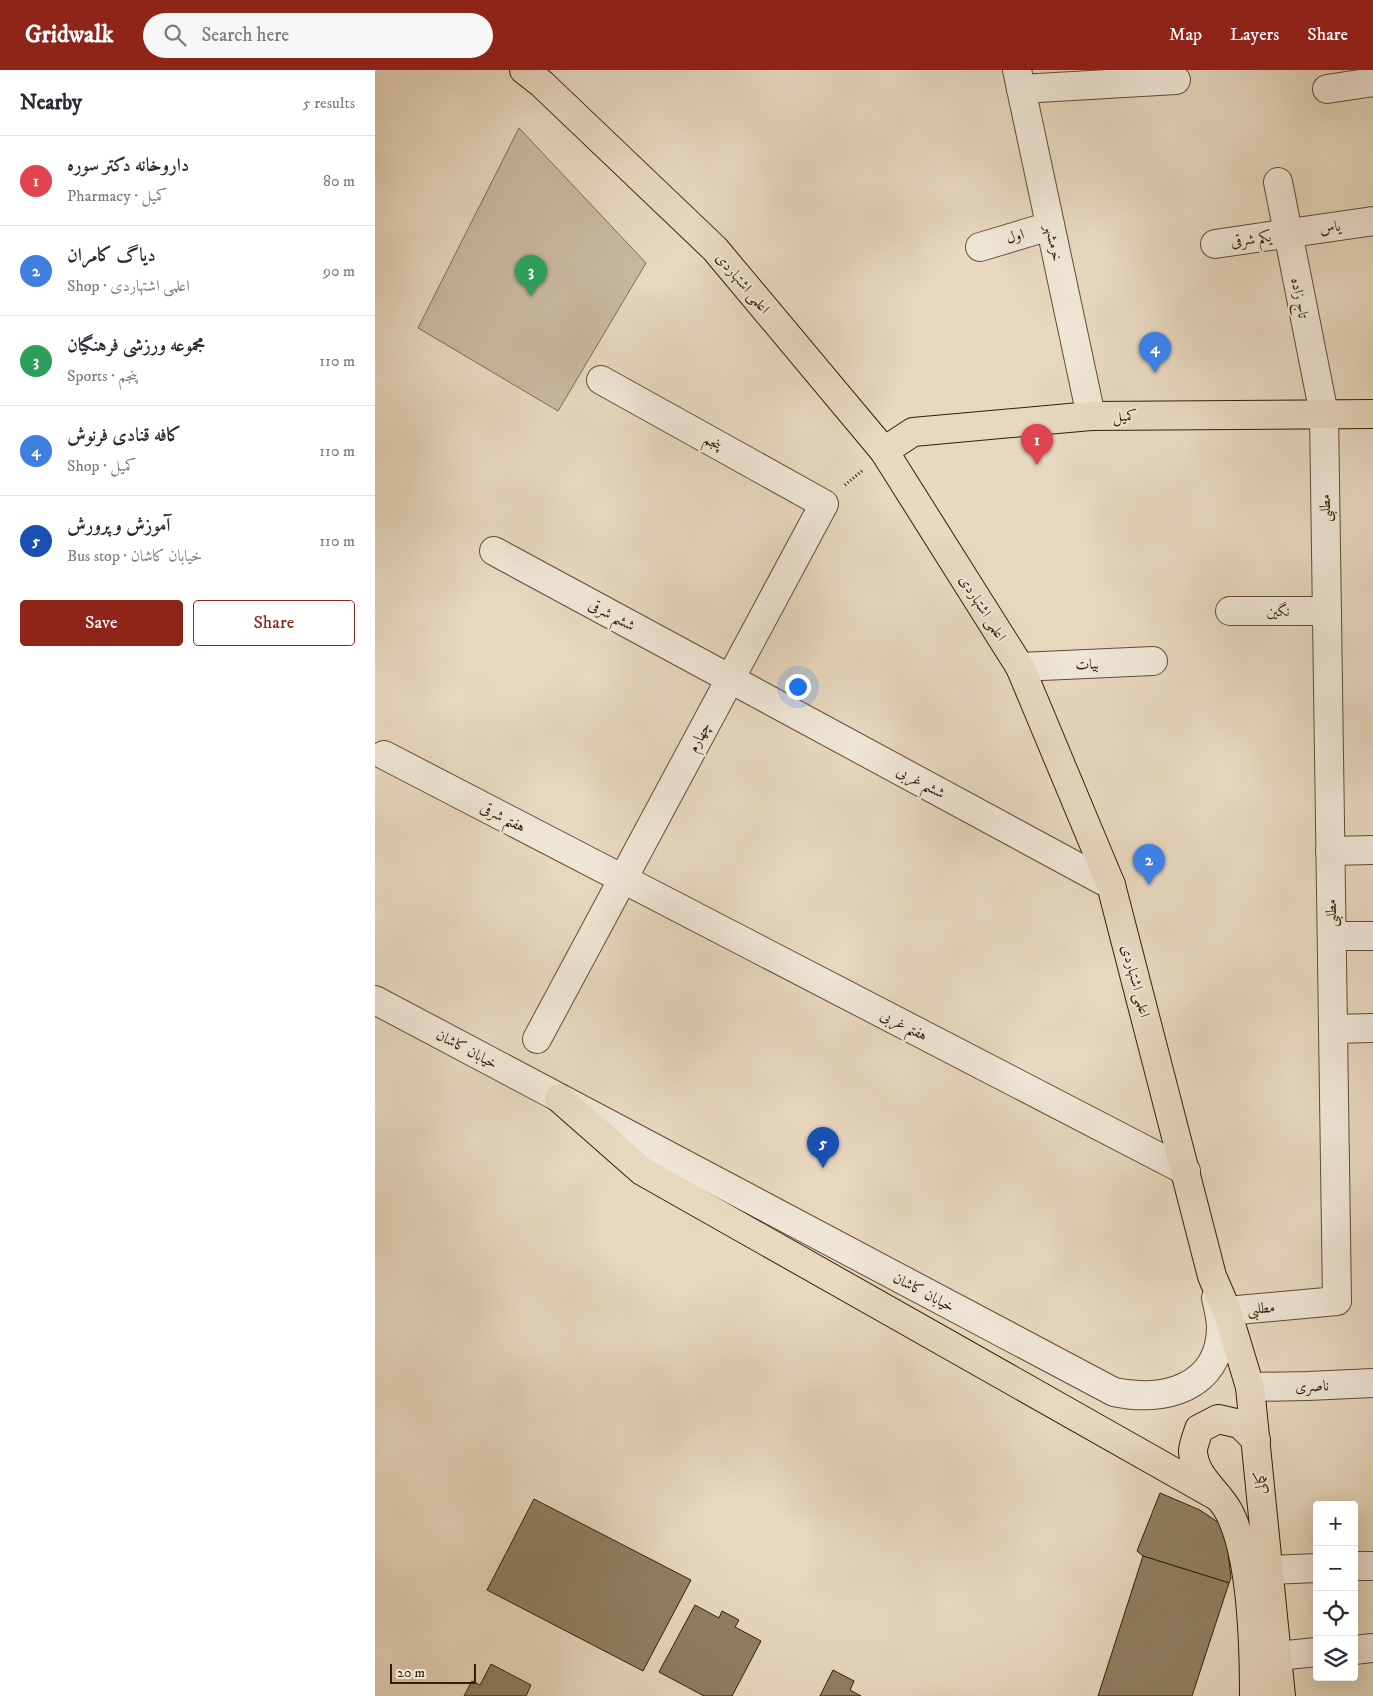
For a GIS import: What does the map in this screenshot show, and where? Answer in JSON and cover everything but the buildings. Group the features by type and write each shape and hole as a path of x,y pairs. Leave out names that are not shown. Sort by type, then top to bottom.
{"main road":[{"name":"اعلمی اشتهاردی","path":"524,70 542,84 715,249 884,451 1020,667 1111,885 1212,1276"},
{"name":"کمیل","path":"884,451 913,432 1091,416 1373,414"},
{"name":"خیابان کاشان","path":"559,1098 643,1171 1218,1497"},
{"name":"کمالی","path":"1212,1276 1227,1311 1250,1387 1281,1696"},
{"path":"1254,1696 1251,1620 1245,1567 1237,1532 1229,1512 1198,1471 1193,1451 1199,1429 1218,1419 1240,1424 1256,1440"}],"street":[{"path":"1019,79 1176,80"},
{"name":"خرمشهر","path":"1019,79 1091,416"},
{"path":"1327,89 1373,82"},
{"name":"تاج زاده","path":"1278,182 1323,414"},
{"name":"یاس","path":"1288,233 1373,222"},
{"name":"اول","path":"980,247 1051,226"},
{"name":"یکم شرقی","path":"1215,244 1288,233"},
{"name":"پنجم","path":"601,380 824,504"},
{"name":"مطلبی","path":"1227,1311 1337,1301 1323,414"},
{"name":"چهارم","path":"537,1040 824,504"},
{"name":"ششم شرقی","path":"494,551 730,679"},
{"name":"نگین","path":"1230,611 1327,611"},
{"name":"بیات","path":"1020,667 1153,661"},
{"name":"ششم غربی","path":"730,679 1111,885"},
{"name":"هفتم شرقی","path":"384,755 623,879"},
{"path":"1330,851 1373,850"},
{"name":"هفتم غربی","path":"623,879 1186,1171"},
{"path":"1331,936 1373,936"},
{"name":"خیابان کاشان","path":"375,1000 1114,1392 1147,1397 1165,1394 1183,1388 1201,1377 1213,1360 1219,1343 1221,1327 1212,1276"},
{"path":"1333,1029 1373,1028"},
{"name":"ناصری","path":"1250,1387 1373,1383"},
{"path":"1358,1566 1373,1566"},
{"path":"1268,1570 1313,1568"},
{"path":"1358,1650 1373,1648"},
{"path":"1277,1656 1313,1652"}],"path":[{"path":"824,504 884,451"}],"shaded area":[{"path":"519,128 646,263 558,411 418,328"}],"place":[{"name":"مجموعه ورزشی فرهنگیان","path":"531,296"},
{"name":"کافه قنادی فرنوش","path":"1155,373"},
{"name":"داروخانه دکتر سوره","path":"1037,465"},
{"name":"دیاگ کامران","path":"1149,885"},
{"name":"آموزش و پرورش","path":"823,1168"}]}
